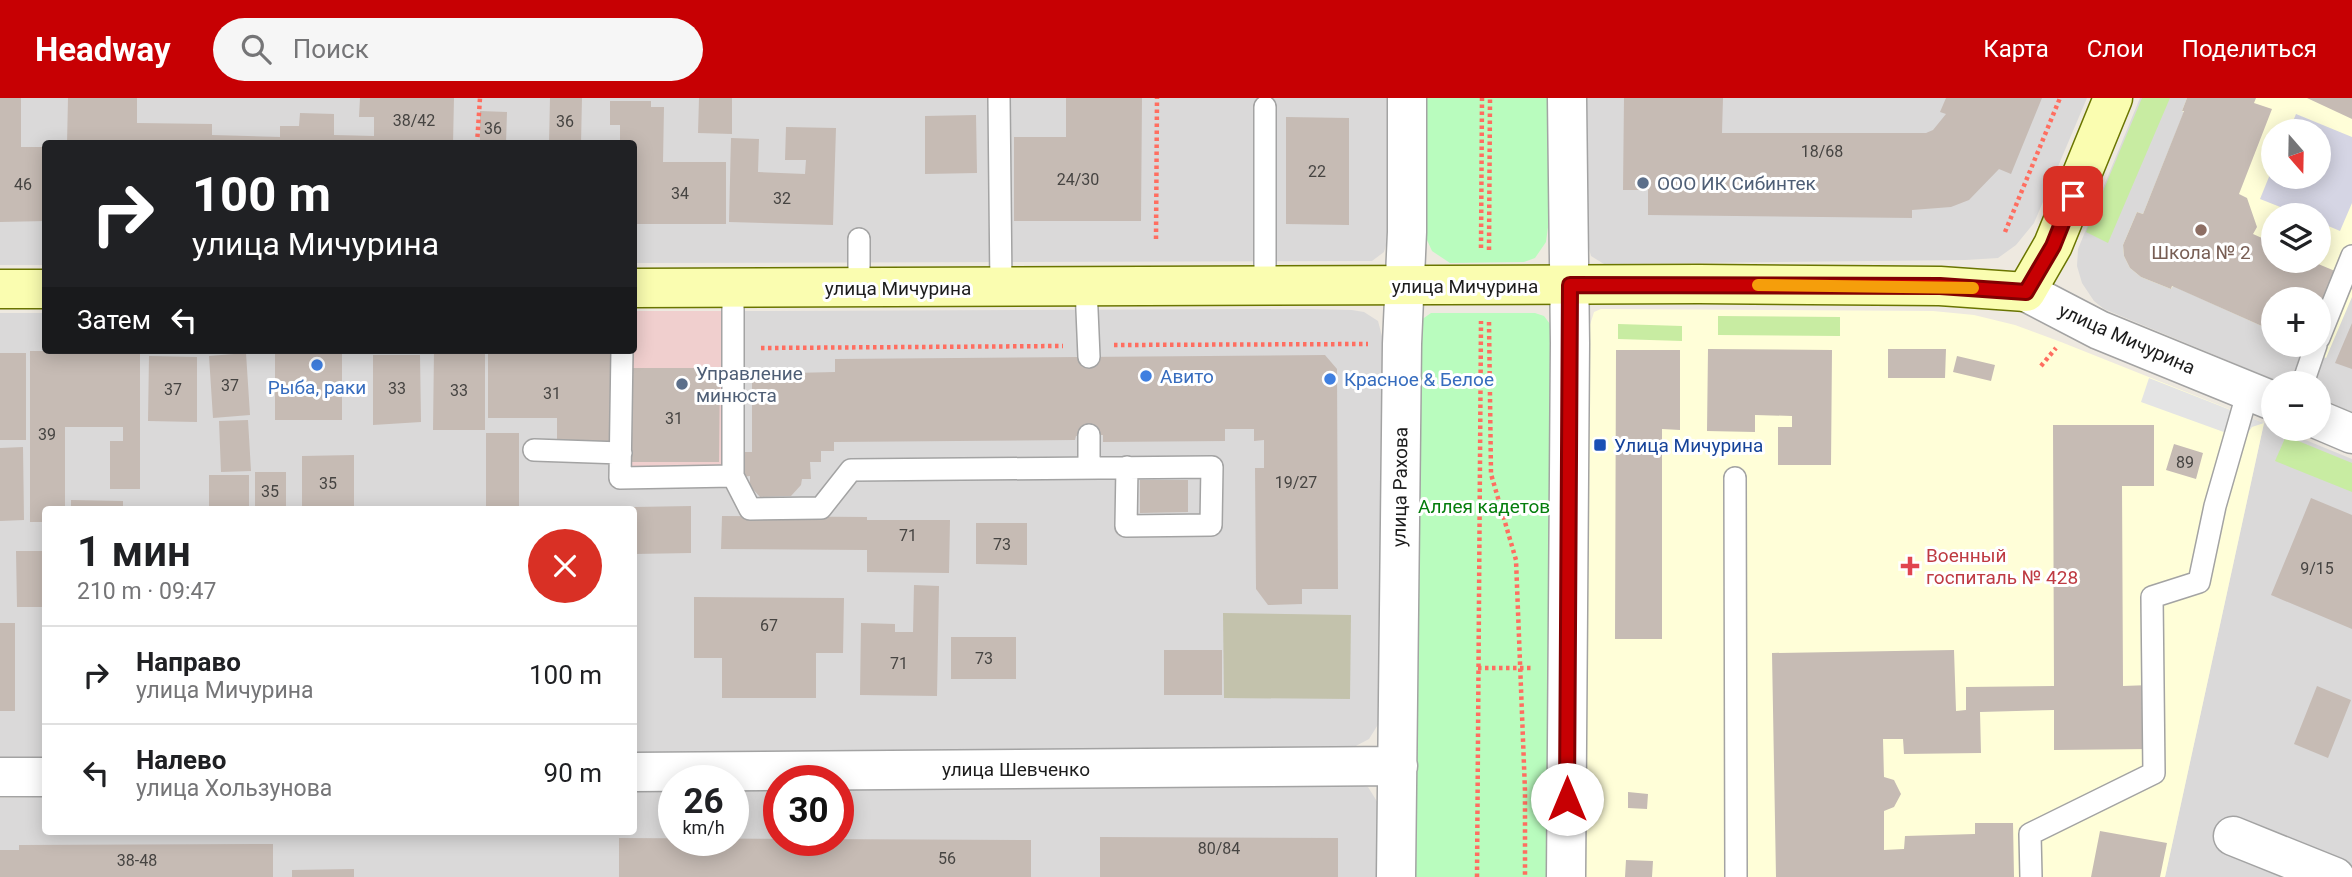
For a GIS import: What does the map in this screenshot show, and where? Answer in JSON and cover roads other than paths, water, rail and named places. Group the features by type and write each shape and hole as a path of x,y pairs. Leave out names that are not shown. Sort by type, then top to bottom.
{"street":[{"name":"улица Рахова","path":"1396,877 1407,98"},
{"path":"1566,877 1570,285 1567,98"},
{"path":"2026,292 2053,246 2113,98"},
{"name":"улица Мичурина","path":"637,288 1484,284 1940,286 2026,292 2099,330 2260,396"},
{"path":"0,289 42,289"},
{"path":"2331,425 2352,434"},
{"name":"улица Шевченко","path":"637,772 1398,766"},
{"path":"0,777 42,777"},
{"path":"2233,835 2335,877"}],"lane":[{"path":"999,98 1001,288"},
{"path":"1265,107 1265,287"},
{"path":"859,239 859,287"},
{"path":"2331,309 2352,257"},
{"path":"1086,287 1088,357"},
{"path":"733,288 733,476 750,509 821,508 851,470 1127,467 1212,467 1211,525 1126,526 1127,467"},
{"path":"622,354 620,478 733,476"},
{"path":"2031,877 2030,834 2154,773 2152,597 2199,582 2215,506 2260,396"},
{"path":"1089,435 1089,468"},
{"path":"534,450 621,453"},
{"path":"1735,478 1736,877"}],"place":[{"name":"ООО ИК Сибинтек","path":"1643,183"},
{"name":"Школа № 2","path":"2201,230"},
{"name":"Рыба, раки","path":"317,365"},
{"name":"Авито","path":"1146,376"},
{"name":"Красное & Белое","path":"1330,379"},
{"name":"Управление минюста","path":"682,384"},
{"name":"Улица Мичурина","path":"1600,445"},
{"name":"Военный госпиталь № 428","path":"1910,566"}],"park label":[{"name":"Аллея кадетов","path":"1484,506"}]}
